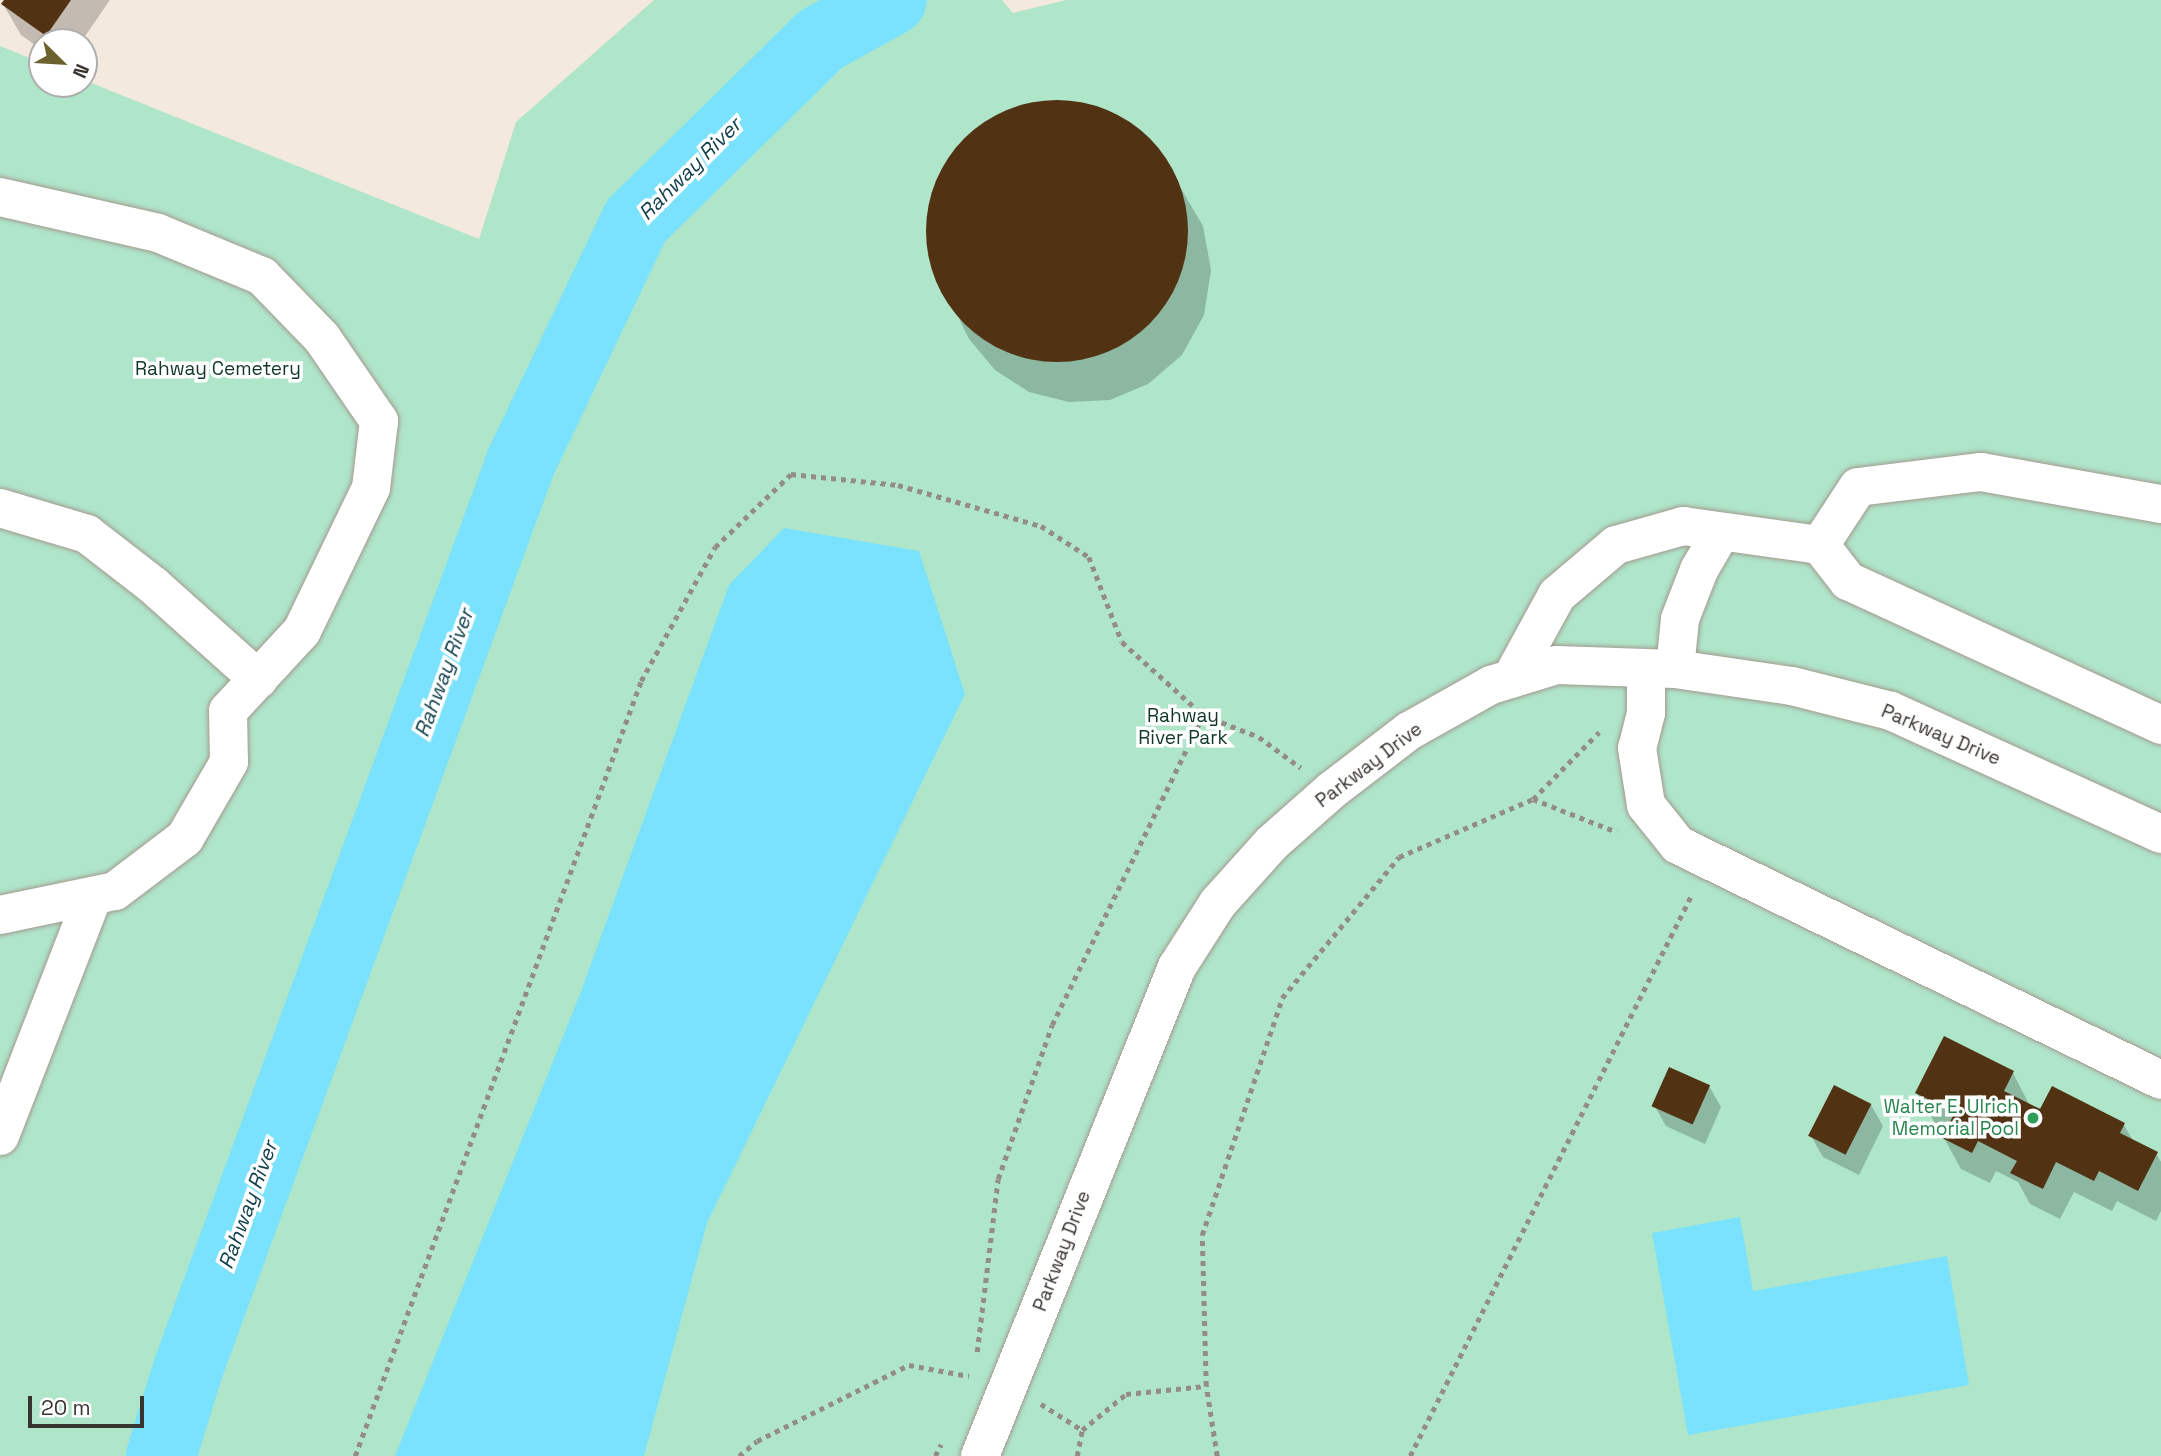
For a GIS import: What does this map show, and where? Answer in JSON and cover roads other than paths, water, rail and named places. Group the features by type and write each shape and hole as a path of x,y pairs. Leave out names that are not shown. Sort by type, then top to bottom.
{"street":[{"path":"0,197 158,233 262,276 322,338 379,421 371,488 302,631 228,711 229,762 185,838 115,891 0,915"},
{"path":"1820,545 1858,487 1981,472 2161,504"},
{"path":"0,508 87,534 154,586 258,679"},
{"path":"1511,679 1557,595 1616,545 1683,526 1820,545 1848,581 2161,725"},
{"path":"1721,532 1699,570 1661,669 1637,748 1646,805 1678,845 2161,1080"},
{"name":"Parkway Drive","path":"980,1456 1177,968 1219,903 1272,844 1332,790 1409,732 1491,685 1557,665 1661,669 1792,686 1891,711 2161,834"},
{"path":"0,1136 93,896"}],"water":[{"path":"784,528 919,551 965,694 707,1223 644,1456 395,1456 580,994 729,585"},
{"path":"1740,1217 1753,1291 1947,1256 1969,1385 1688,1435 1652,1233"}],"waterway":[{"name":"Rahway River","path":"161,1456 188,1369 521,462 636,221 820,40 892,0"}],"place":[{"name":"Walter E. Ulrich Memorial Pool","path":"2033,1118"}],"park label":[{"name":"Rahway Cemetery","path":"218,369"},
{"name":"Rahway River Park","path":"1183,727"}]}
